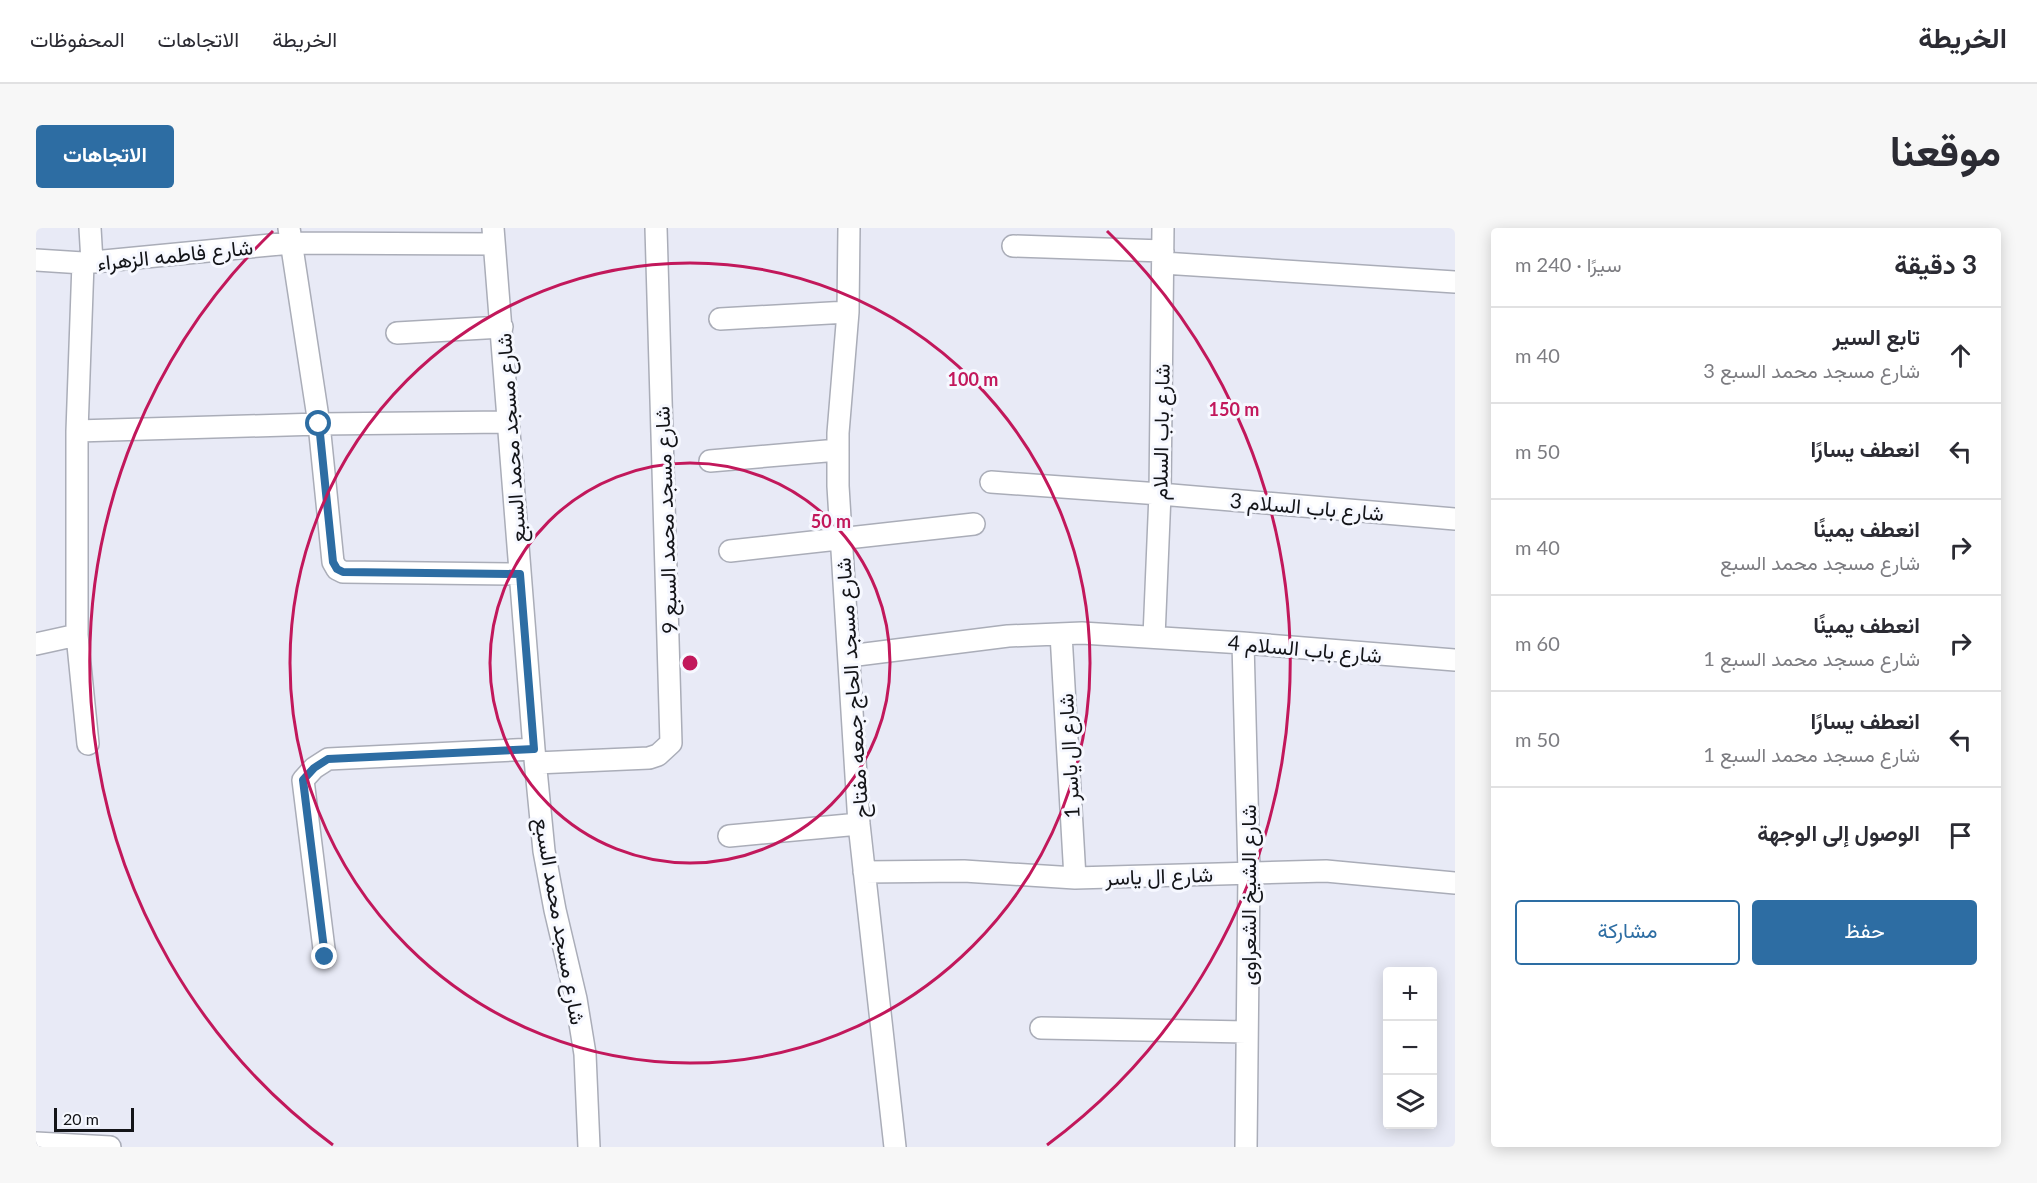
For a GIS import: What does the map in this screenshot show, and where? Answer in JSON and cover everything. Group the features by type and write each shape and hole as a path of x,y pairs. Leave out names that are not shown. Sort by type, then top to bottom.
{"street":[{"path":"88,744 77,635 77,431 90,228"},
{"name":"شارع مسجد محمد السبع 9","path":"535,756 649,758 658,755 671,743 656,228"},
{"name":"شارع مسجد الحاج جمعه مفتاح","path":"849,228 848,312 838,433 838,486 859,824 895,1147"},
{"name":"شارع باب السلام","path":"1154,637 1160,494 1163,228"},
{"path":"290,235 319,424 333,562 337,569 343,572 520,574"},
{"name":"شارع فاطمه الزهراء","path":"36,260 88,263 290,235 493,236"},
{"name":"شارع مسجد محمد السبع","path":"493,236 544,850 555,910 576,999 585,1054 589,1147"},
{"path":"1013,246 1455,282"},
{"path":"720,319 848,312"},
{"path":"397,333 501,327"},
{"path":"77,431 319,424 507,422"},
{"path":"710,461 838,450"},
{"name":"شارع باب السلام 3","path":"991,482 1455,519"},
{"path":"730,551 974,524"},
{"name":"شارع باب السلام 4","path":"849,656 1008,636 1061,634 1154,637 1455,660"},
{"name":"شارع ال ياسر 1","path":"1061,634 1075,878"},
{"path":"36,644 77,635"},
{"name":"شارع الشيخ الشعراوى","path":"1243,643 1249,872 1246,1147"},
{"path":"325,957 303,780 314,768 328,759 535,756"},
{"path":"729,836 859,824"},
{"name":"شارع ال ياسر","path":"864,872 964,871 1075,878 1326,871 1455,883"},
{"path":"1041,1028 1246,1032"},
{"path":"36,1143 110,1147"}],"route":[{"path":"319,424 333,562 337,569 343,572 520,574 534,749 328,759 314,768 303,780 325,957"}]}
